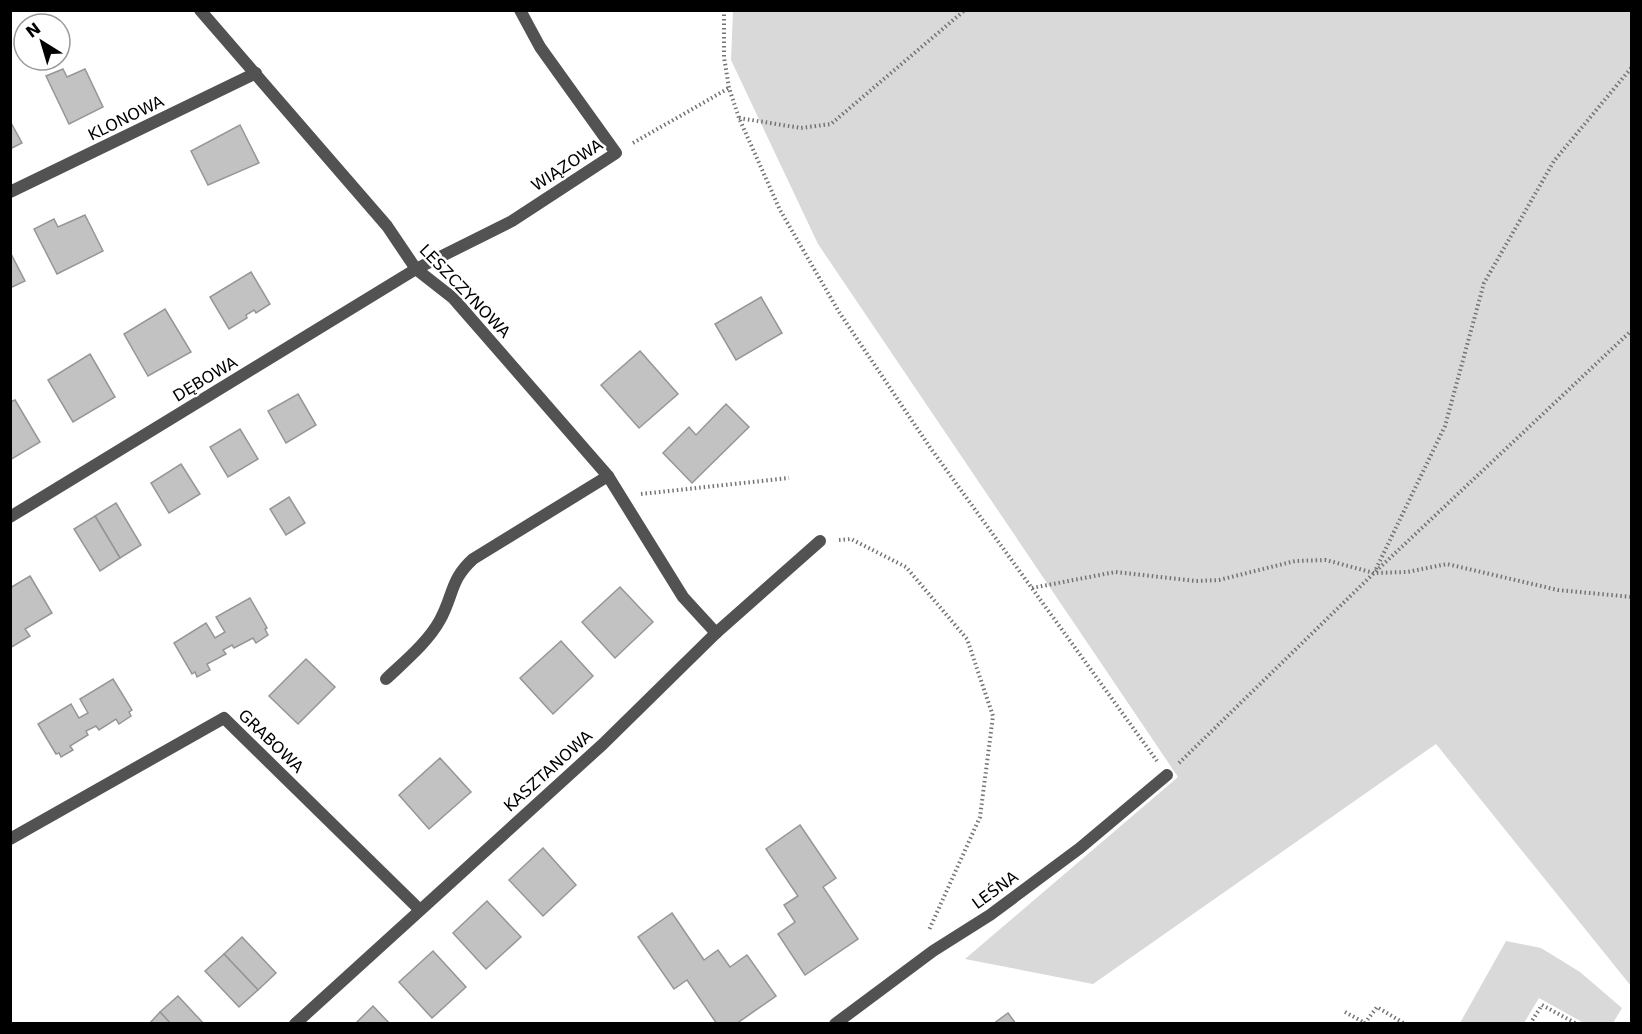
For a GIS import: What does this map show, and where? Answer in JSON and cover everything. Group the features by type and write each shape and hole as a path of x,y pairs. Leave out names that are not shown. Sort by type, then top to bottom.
{"street":[{"name":"LESZCZYNOWA","path":"200,10 387,226 416,269 453,298 608,476 683,597 716,633"},
{"name":"WIĄZOWA","path":"416,269 512,221 616,153 540,47 520,10"},
{"name":"KLONOWA","path":"10,192 256,74"},
{"name":"DĘBOWA","path":"10,517 416,269"},
{"path":"386,679 416,650 440,620 459,572 473,558 608,476"},
{"name":"KASZTANOWA","path":"295,1023 603,744 716,633 820,541"},
{"name":"GRABOWA","path":"10,839 224,717 420,910"},
{"name":"LEŚNA","path":"835,1023 933,951 1008,902 1080,848 1167,775"}],"path":[{"path":"724,10 724,57 729,88 739,118 780,210 839,312 892,393 1167,775 1374,573 1632,330"},
{"path":"739,118 801,128 831,124 964,10"},
{"path":"1374,573 1445,426 1484,283 1554,161 1632,67"},
{"path":"616,153 729,88"},
{"path":"624,500 648,491 738,485 789,478"},
{"path":"820,541 851,539 906,567 967,639 993,716 980,818 927,935 933,951"},
{"path":"1032,588 1115,572 1196,581 1219,580 1295,561 1326,560 1374,573 1407,572 1447,564 1558,590 1632,597"},
{"path":"1530,1023 1542,1005 1577,1023"},
{"path":"1345,1012 1365,1023 1377,1007 1405,1023"}],"shaded area":[{"path":"733,11 1631,11 1631,986 1436,744 1093,984 965,959 1178,777 818,244 731,60"},
{"path":"1506,941 1541,948 1580,972 1622,1008 1613,1023 1584,1023 1539,998 1524,1023 1460,1023"}],"building":[{"path":"85,69 103,107 69,124 46,76 56,72 64,72 67,77"},
{"path":"10,121 22,143 10,149"},
{"path":"240,125 259,163 208,185 191,151"},
{"path":"85,215 103,251 57,274 34,229 54,219 58,227"},
{"path":"10,252 25,281 10,288"},
{"path":"251,272 270,304 256,313 254,310 246,315 247,318 229,329 210,297"},
{"path":"761,297 782,333 736,360 715,324"},
{"path":"165,309 191,352 148,376 124,334"},
{"path":"640,351 678,394 639,428 601,385"},
{"path":"90,354 115,397 73,422 48,380"},
{"path":"298,394 316,425 286,443 268,411"},
{"path":"15,400 40,442 10,460 10,402"},
{"path":"726,404 749,427 692,483 663,453 689,427 696,435"},
{"path":"240,429 258,459 228,477 210,447"},
{"path":"181,464 200,494 169,513 151,483"},
{"path":"289,497 305,523 286,535 270,509"},
{"path":"116,503 141,545 120,558 95,516"},
{"path":"95,516 120,558 100,571 74,529"},
{"path":"30,576 52,613 25,629 30,636 10,648 10,588"},
{"path":"620,587 653,622 615,658 582,622"},
{"path":"250,598 267,628 265,629 268,635 256,643 253,638 234,648 232,645 223,650 226,654 207,664 210,670 197,677 195,672 192,674 174,643 206,623 215,638 225,632 216,617"},
{"path":"561,641 593,676 553,714 520,678"},
{"path":"306,659 335,687 298,724 269,696"},
{"path":"113,679 132,710 129,712 131,716 119,724 116,719 99,730 96,726 86,731 88,735 70,746 73,750 61,757 59,753 56,754 38,724 71,704 79,718 88,713 80,699"},
{"path":"440,758 471,792 429,829 399,795"},
{"path":"800,825 836,878 823,887 858,939 805,975 778,934 795,922 784,905 798,896 766,849"},
{"path":"543,848 576,885 543,916 509,880"},
{"path":"487,901 521,937 486,969 453,933"},
{"path":"672,913 704,960 718,950 730,967 747,955 776,996 736,1024 717,1024 687,980 674,989 638,937"},
{"path":"242,937 276,973 258,990 224,954"},
{"path":"433,951 466,987 432,1018 399,982"},
{"path":"224,954 258,990 239,1007 205,971"},
{"path":"178,996 204,1024 171,1024 160,1012"},
{"path":"373,1006 390,1024 355,1024"},
{"path":"160,1012 171,1024 149,1024"},
{"path":"1008,1013 1016,1024 993,1024"}]}
